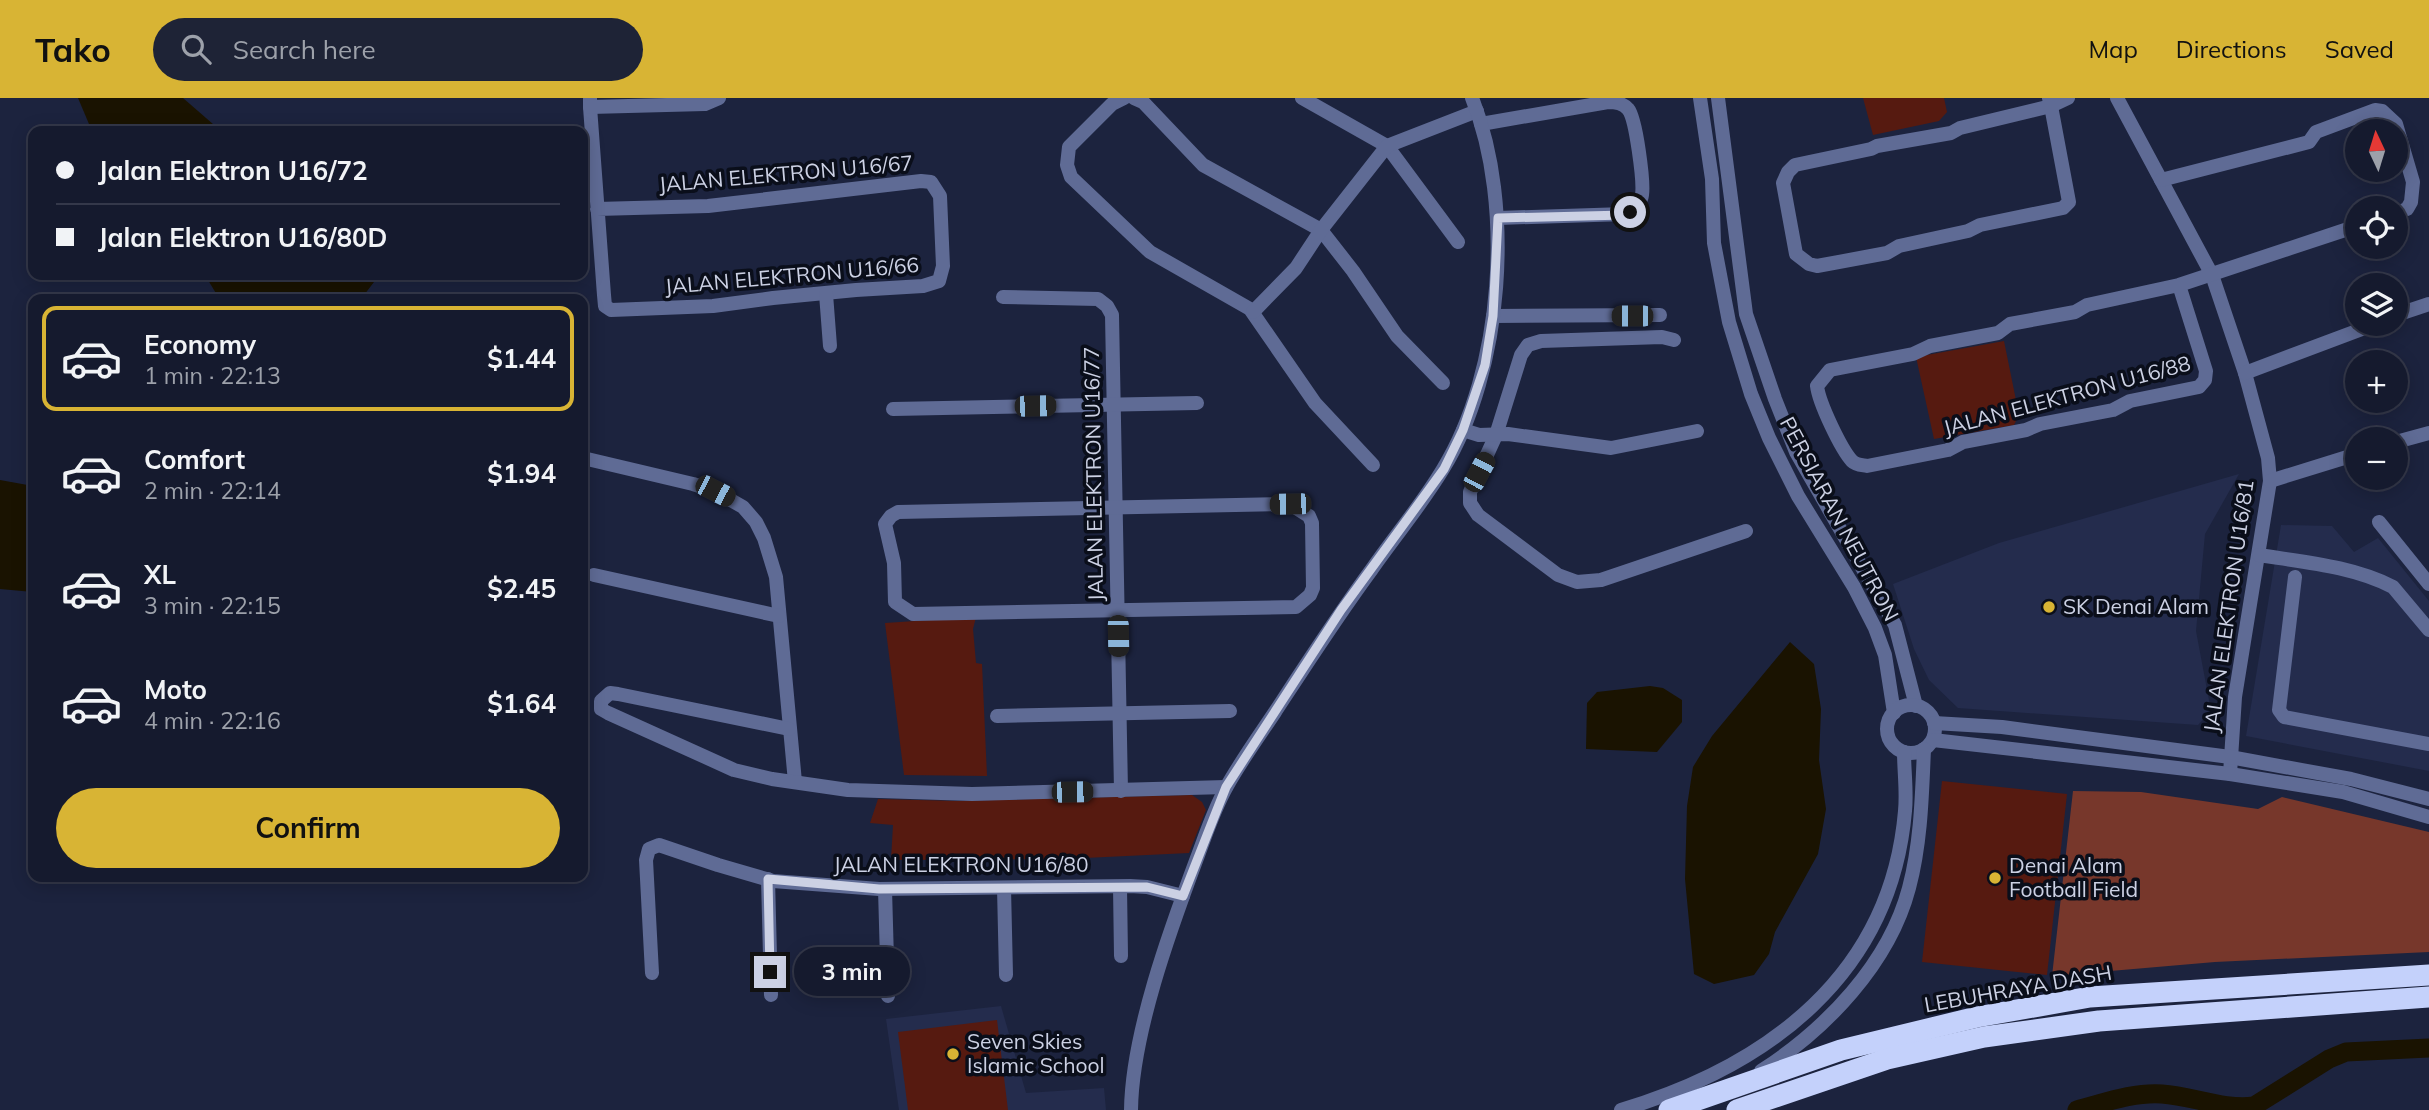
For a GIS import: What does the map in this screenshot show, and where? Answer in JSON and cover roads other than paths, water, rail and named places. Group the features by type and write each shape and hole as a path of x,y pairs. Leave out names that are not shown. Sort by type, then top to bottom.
{"highway":[{"name":"LEBUHRAYA DASH","path":"1669,1110 1841,1050 1989,1015 2090,998 2429,975"},
{"name":"LEBUHRAYA DASH","path":"1737,1110 1887,1059 1984,1037 2099,1021 2429,997"}],"street":[{"path":"597,209 590,102 705,104 719,98"},
{"path":"1124,98 1112,104 1069,147 1067,165 1071,177 1150,252 1253,312 1315,403 1373,465"},
{"path":"1134,98 1143,102 1203,165 1321,230 1353,271 1397,336 1443,383"},
{"path":"1303,98 1387,146 1458,243"},
{"name":"PERSIARAN NEUTRON","path":"1700,98 1712,179 1714,243 1729,322 1751,394 1798,496 1854,587 1875,628 1885,655 1894,713"},
{"name":"PERSIARAN NEUTRON","path":"1718,98 1746,314 1774,399 1796,452 1895,625 1916,706"},
{"path":"2050,102 2069,202 2063,208 1980,225 1968,231 1899,246 1887,253 1816,266 1800,259 1796,254 1783,183 1795,165 1877,146 1951,133 1960,128 2050,102 2068,98"},
{"name":"JALAN ELEKTRON U16/81","path":"2117,98 2212,275 2245,373 2267,458 2270,481 2235,697 2230,774"},
{"path":"1253,312 1296,268 1321,230 1387,146 1477,111 1616,102 1631,114 1639,155 1642,197 1634,208 1625,215 1498,218"},
{"path":"2161,180 2309,142 2316,132 2375,110 2382,111 2396,124 2413,182 2408,207"},
{"path":"1131,1110 1144,1021 1183,896 1226,787 1341,610 1444,469 1463,430 1485,365 1493,316 1498,218 1477,111"},
{"name":"JALAN ELEKTRON U16/67","path":"597,209 708,206 921,181 931,183 940,196 941,226"},
{"name":"JALAN ELEKTRON U16/66","path":"597,209 605,306 618,311 713,306 773,298 932,285 939,281 943,266 941,226"},
{"path":"2179,285 2345,230"},
{"name":"JALAN ELEKTRON U16/88","path":"2179,285 2206,371 2205,380 2199,387 2130,401 2113,410 1963,442 1948,450 1867,466 1852,461 1831,425 1818,394 1817,386 1829,370 1913,354 1930,346 1997,333 2010,324 2075,312 2087,305 2179,285"},
{"path":"825,294 830,346"},
{"name":"JALAN ELEKTRON U16/77","path":"1003,297 1098,299 1107,306 1112,315 1121,791"},
{"path":"2408,311 2429,304"},
{"path":"1493,316 1660,315"},
{"path":"2245,373 2345,335"},
{"path":"1674,340 1662,337 1541,341 1528,345 1521,355 1496,435 1472,485 1469,498 1472,509 1558,575 1577,582 1601,580 1746,531"},
{"path":"892,409 1197,403"},
{"path":"1463,430 1479,435 1508,434 1611,448 1697,431"},
{"path":"2408,439 2429,433"},
{"path":"2270,481 2345,458"},
{"path":"588,459 715,491 743,507 756,522 776,577 795,782"},
{"path":"1290,504 1309,516 1312,523 1313,583 1310,595 1296,607 913,614 895,603 894,563 885,524 898,512 1116,508 1290,504"},
{"path":"2379,522 2429,584"},
{"path":"2259,555 2298,566 2351,572 2393,587 2429,630"},
{"path":"2298,566 2279,710 2284,718 2429,744"},
{"path":"594,575 779,616"},
{"path":"789,729 618,694 610,693 601,701 601,709 608,713 734,770 795,782 885,792 972,794 1226,787"},
{"path":"1684,1110 1728,1092 1778,1060 1824,1024 1845,1002 1879,954 1909,889 1928,745 1934,723 1928,712 1916,706 1900,708 1889,720 1888,735 1897,748 1904,752 1911,753 1928,745 2230,774 2343,792 2429,817"},
{"path":"997,716 1230,711"},
{"path":"1934,723 2002,727 2230,757 2351,779 2429,799"},
{"path":"2199,753 2232,737 2259,762"},
{"path":"1621,1110 1661,1098 1711,1076 1755,1052 1817,1004 1860,950 1881,907 1898,856 1905,810 1904,752"},
{"name":"JALAN ELEKTRON U16/80","path":"652,973 646,860 649,849 659,845 768,879 885,889 1147,887 1183,896"},
{"path":"768,879 771,995"},
{"path":"1120,887 1122,956"},
{"path":"1004,888 1006,975"},
{"path":"885,889 888,996"}],"waterway":[{"path":"2077,1110 2151,1094 2174,1095 2231,1106 2254,1106 2329,1059 2346,1052 2429,1048"}],"place":[{"name":"SK Denai Alam","path":"2049,607"},
{"name":"Denai Alam Football Field","path":"1995,878"},
{"name":"Seven Skies Islamic School","path":"953,1054"}]}
